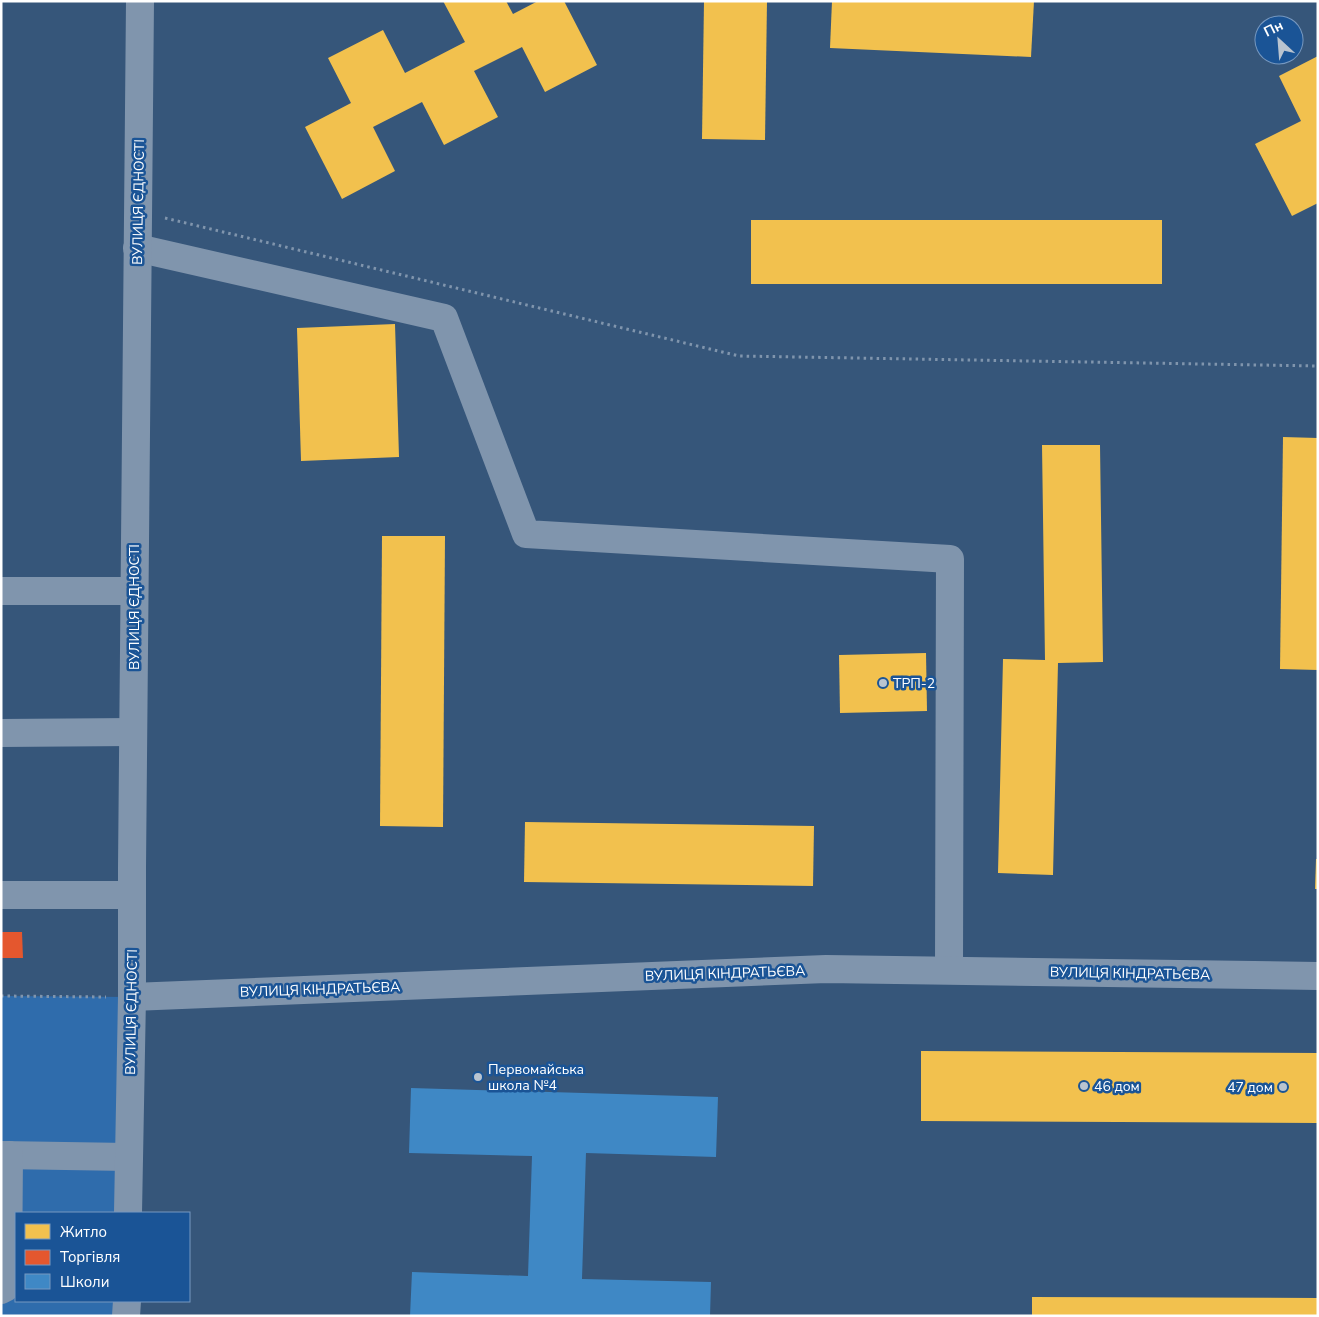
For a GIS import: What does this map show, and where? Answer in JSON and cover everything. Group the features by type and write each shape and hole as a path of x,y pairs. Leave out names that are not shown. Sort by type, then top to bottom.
{"street":[{"name":"ВУЛИЦЯ ЄДНОСТІ","path":"128,1212 132,997 140,1"},
{"path":"137,248 444,318 526,534 950,559 949,970"},
{"path":"1,591 134,591"},
{"path":"1,733 133,732"},
{"path":"1,894 132,895"},
{"name":"ВУЛИЦЯ КІНДРАТЬЄВА","path":"132,997 826,969 1318,976"},
{"path":"1,1290 5,1288 8,1280 5,1155 129,1156"},
{"path":"126,1316 127,1302"}],"path":[{"path":"138,212 739,356 1318,366"},
{"path":"1,996 132,997"}],"shaded area":[{"path":"1,996 132,997 128,1212 15,1212 15,1302 127,1302 127,1316 1,1316"}],"building: Житло":[{"path":"443,1 506,1 513,14 538,1 564,1 597,65 545,92 522,47 474,71 498,117 444,145 422,102 373,127 395,171 342,199 305,127 351,103 328,58 383,30 405,73 465,42"},
{"path":"704,1 767,1 765,140 702,139"},
{"path":"832,1 1034,1 1031,57 830,48"},
{"path":"1318,56 1318,203 1292,216 1255,144 1301,121 1279,76 1304,65 1304,63"},
{"path":"751,220 1162,220 1162,284 751,284"},
{"path":"395,324 399,457 301,461 297,328"},
{"path":"1283,437 1318,438 1318,670 1280,669"},
{"path":"1042,445 1100,445 1103,662 1058,663 1053,875 998,873 1003,659 1045,660"},
{"path":"382,536 445,536 443,827 380,826"},
{"name":"ТРП-2","path":"926,653 927,711 840,713 839,655"},
{"path":"525,822 814,826 813,886 524,882"},
{"path":"1316,859 1318,859 1318,889 1315,889"},
{"name":"46 дом","path":"921,1051 1318,1053 1318,1123 921,1121"},
{"path":"1032,1297 1318,1298 1318,1316 1032,1316"}],"building: Торгівля":[{"path":"1,932 22,932 23,958 1,958"}],"building: Школи":[{"path":"411,1088 718,1097 716,1157 586,1153 582,1279 711,1282 710,1316 410,1316 412,1272 528,1276 532,1156 409,1153"}],"place":[{"name":"ТРП-2","path":"883,683"},
{"name":"Первомайська школа №4","path":"478,1077"},
{"name":"46 дом","path":"1084,1086"},
{"name":"47 дом","path":"1283,1087"}]}
